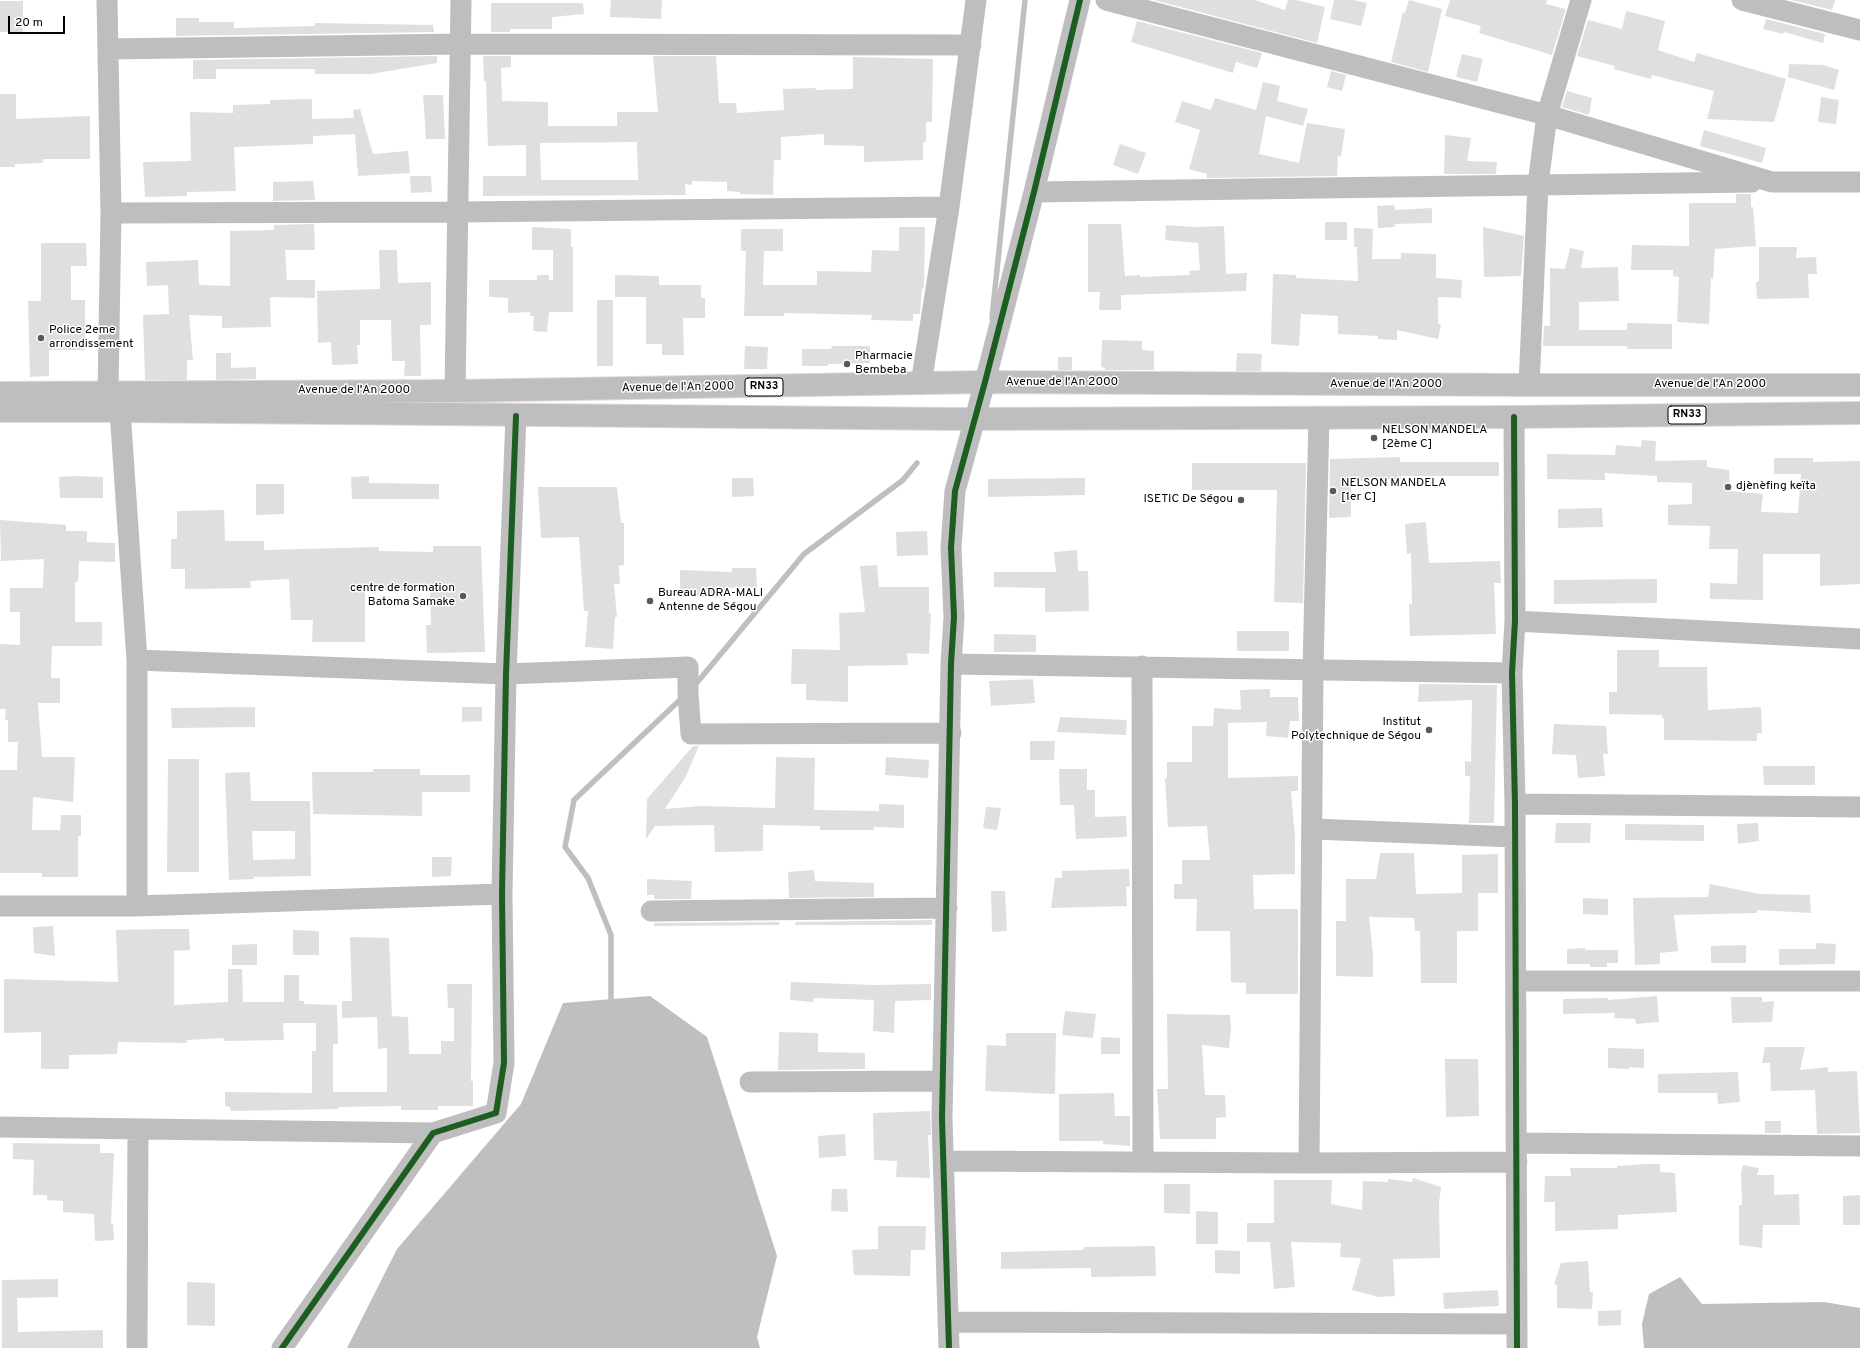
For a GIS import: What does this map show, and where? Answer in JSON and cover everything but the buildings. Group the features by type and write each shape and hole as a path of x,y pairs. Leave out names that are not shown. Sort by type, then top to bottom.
{"main road":[{"name":"Avenue de l'An 2000","path":"0,393 455,391 985,382 1529,386 1860,385"},
{"name":"Avenue de l'An 2000","path":"0,411 975,419 1514,417 1860,413"}],"street":[{"path":"108,0 111,213 108,392"},
{"path":"455,391 461,0"},
{"path":"921,384 949,207 976,0"},
{"path":"948,1348 943,1081 951,733 951,664 954,618 951,548 955,491 1034,192 1080,0"},
{"path":"1106,0 1547,115 1772,182"},
{"path":"1529,386 1538,184 1547,115 1581,0"},
{"path":"1742,0 1860,30"},
{"path":"108,49 461,44 971,45"},
{"path":"1034,192 1538,184 1860,182"},
{"path":"111,213 457,212 949,207"},
{"path":"120,411 137,660 137,906"},
{"path":"0,1127 433,1133 496,1113 504,1063 502,894 506,674 516,416"},
{"path":"1309,1163 1313,829 1313,669 1319,417"},
{"path":"1514,417 1515,621 1512,673 1515,804 1517,1348"},
{"path":"1515,621 1860,639"},
{"path":"137,660 506,674 688,667 688,694 691,734 951,733"},
{"path":"951,664 1512,673"},
{"path":"1142,666 1144,1162"},
{"path":"1515,804 1860,806"},
{"path":"1313,829 1515,837"},
{"path":"0,906 137,906 502,894"},
{"path":"651,911 947,908"},
{"path":"1516,981 1860,981"},
{"path":"750,1082 943,1081"},
{"path":"137,1348 138,1129"},
{"path":"282,1348 433,1133"},
{"path":"944,1161 1309,1163 1516,1152 1860,1146"},
{"path":"948,1322 1517,1324"}],"shaded area":[{"path":"650,996 707,1037 777,1256 757,1337 760,1348 347,1348 397,1249 521,1104 563,1003"},
{"path":"1680,1277 1702,1304 1824,1302 1860,1308 1860,1348 1644,1348 1642,1324 1649,1294"}],"waterway":[{"path":"992,318 1025,0"},
{"path":"695,685 804,554 903,480 917,463"},
{"path":"611,999 611,935 588,878 565,847 574,800 683,697"}],"cycle path":[{"path":"949,1348 942,1118 951,664 954,617 951,548 955,491 1034,192 1080,0"},
{"path":"282,1348 433,1133 496,1113 504,1063 502,894 506,674 516,416"},
{"path":"1514,417 1515,621 1512,673 1515,804 1517,1348"}],"place":[{"name":"Police 2eme arrondissement","path":"41,338"},
{"name":"Pharmacie Bembeba","path":"847,364"},
{"name":"NELSON MANDELA [2ème C]","path":"1374,438"},
{"name":"djènèfing keïta","path":"1728,487"},
{"name":"NELSON MANDELA [1er C]","path":"1333,491"},
{"name":"ISETIC De Ségou","path":"1241,500"},
{"name":"centre de formation Batoma Samake","path":"463,596"},
{"name":"Bureau ADRA-MALI Antenne de Ségou","path":"650,601"},
{"name":"Institut Polytechnique de Ségou","path":"1429,730"}]}
